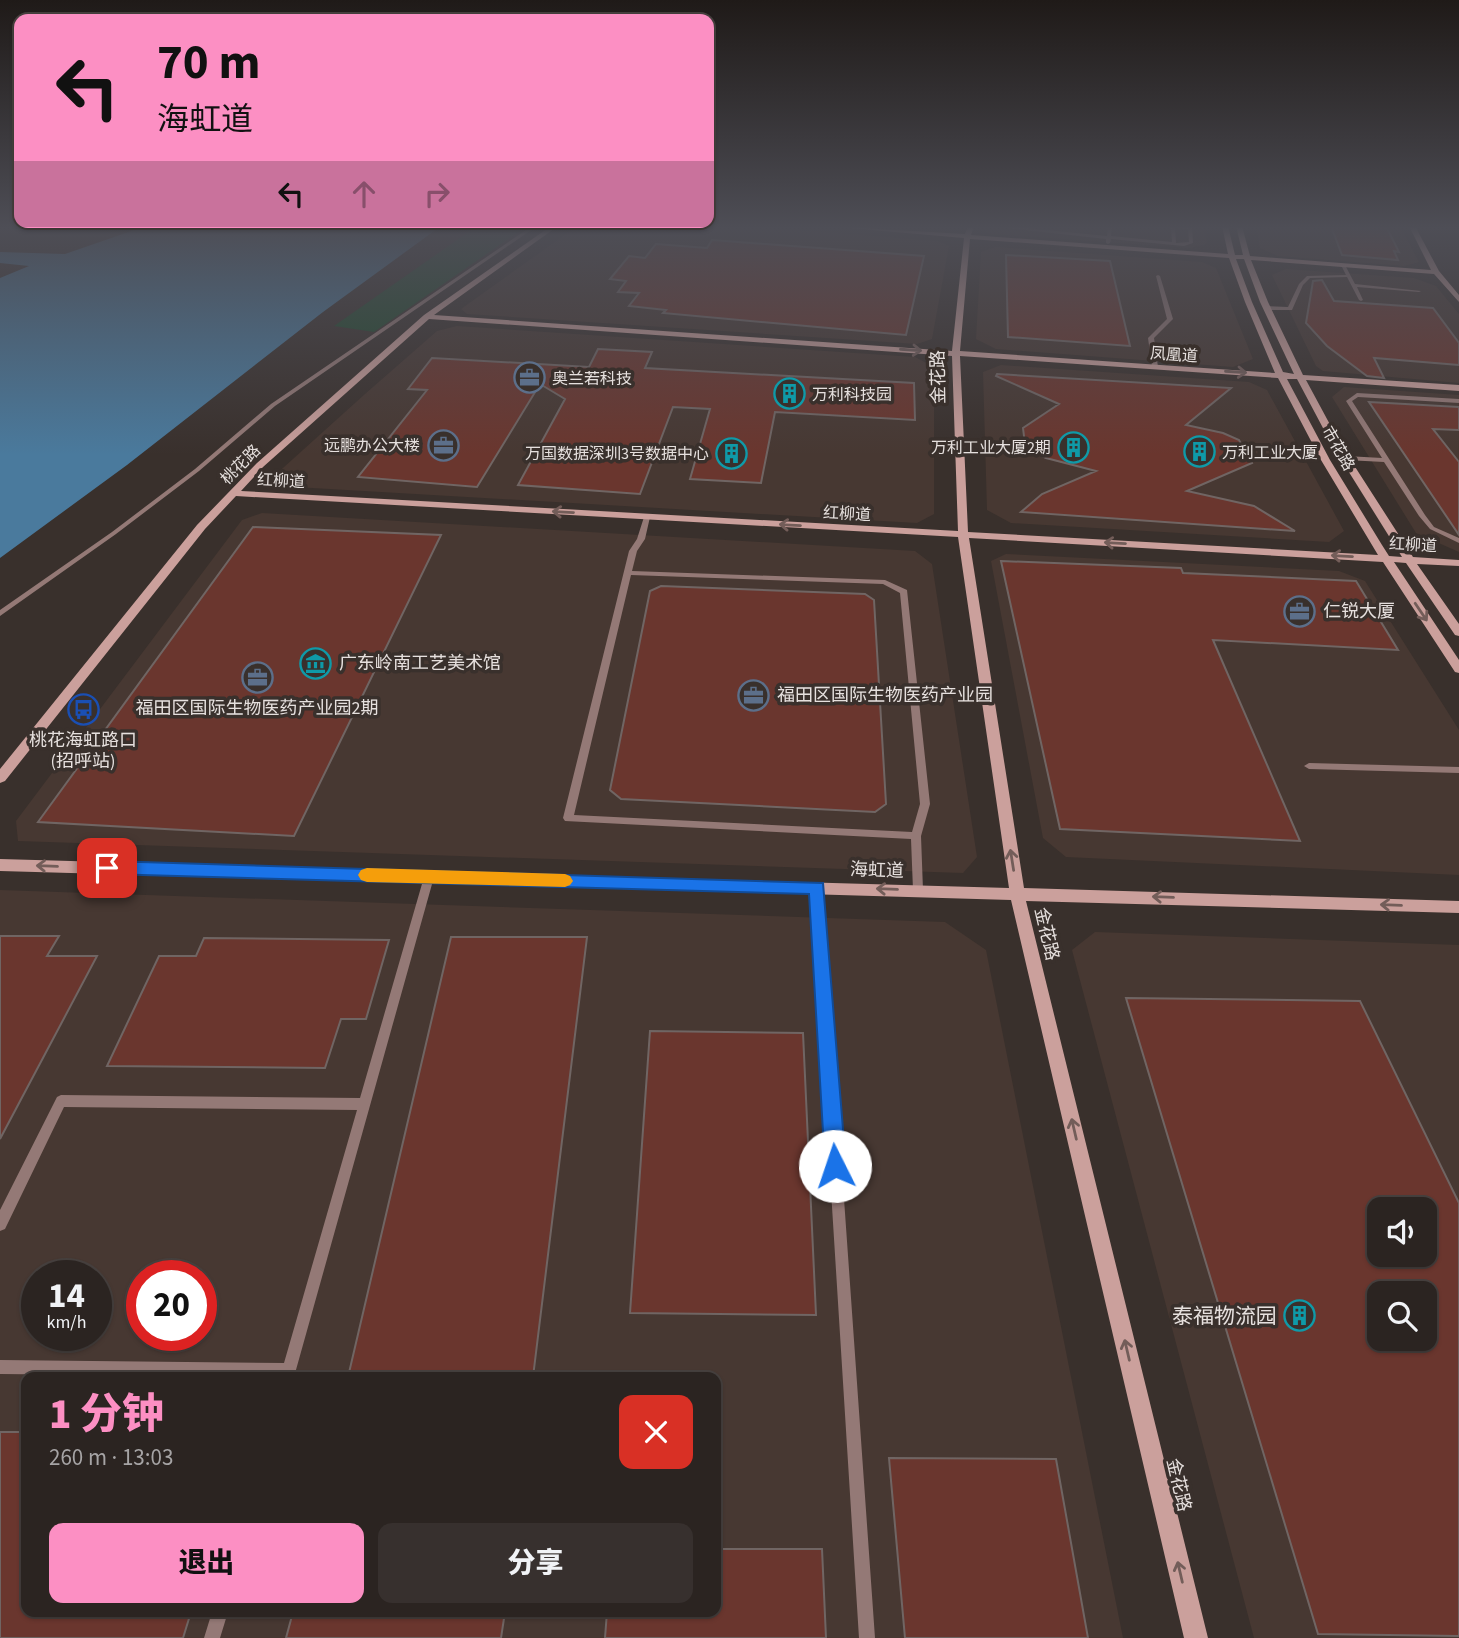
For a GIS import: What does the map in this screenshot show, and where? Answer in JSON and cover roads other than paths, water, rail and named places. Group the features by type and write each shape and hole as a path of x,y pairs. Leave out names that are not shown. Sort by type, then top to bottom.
{"street":[{"name":"桃花路","path":"0,778 201,527 260,465 427,317 447,302"},
{"name":"金花路","path":"961,302 956,353 963,535 1017,893 1196,1638"},
{"name":"市花路","path":"1250,302 1280,375 1386,559 1459,669"},
{"name":"市花路","path":"1265,302 1299,377 1346,458 1409,560 1459,632"},
{"name":"凤凰道","path":"427,317 1459,387"},
{"name":"红柳道","path":"233,493 1459,563"},
{"name":"海虹道","path":"0,865 1459,907"}],"lane":[{"path":"0,614 197,470 273,405 423,302"},
{"path":"1155,367 1150,338 1170,319 1165,302"},
{"path":"1267,308 1290,309 1293,302"},
{"path":"1459,401 1370,395 1351,398 1351,405 1432,528 1459,541"},
{"path":"1346,458 1387,460"},
{"path":"648,517 628,573 568,818 916,836"},
{"path":"628,573 885,582 904,592 925,804 916,836 918,890"},
{"path":"1309,766 1459,770"},
{"path":"288,1372 429,877"},
{"path":"817,887 867,1638"},
{"path":"0,1224 61,1101 364,1104"},
{"path":"0,1367 240,1372"},
{"path":"212,1638 218,1617"}],"water":[{"path":"0,302 336,302 127,465 0,558"}],"place":[{"name":"奥兰若科技","path":"529,378"},
{"name":"万利科技园","path":"789,394"},
{"name":"远鹏办公大楼","path":"443,445"},
{"name":"万利工业大厦2期","path":"1074,447"},
{"name":"万利工业大厦","path":"1199,452"},
{"name":"万国数据深圳3号数据中心","path":"732,453"},
{"name":"仁锐大厦","path":"1300,611"},
{"name":"广东岭南工艺美术馆","path":"316,663"},
{"name":"福田区国际生物医药产业园2期","path":"257,678"},
{"name":"福田区国际生物医药产业园","path":"754,695"},
{"name":"桃花海虹路口 (招呼站)","path":"83,709"},
{"name":"泰福物流园","path":"1300,1316"}]}
